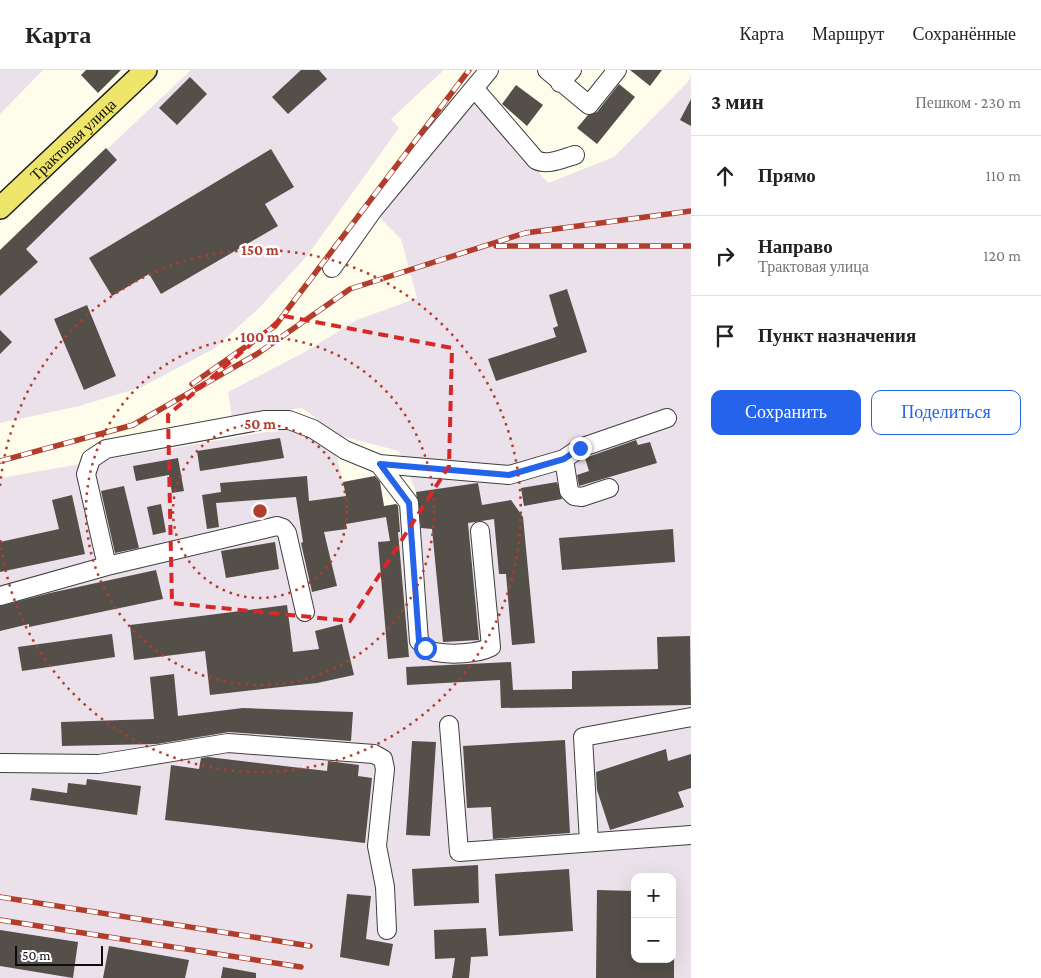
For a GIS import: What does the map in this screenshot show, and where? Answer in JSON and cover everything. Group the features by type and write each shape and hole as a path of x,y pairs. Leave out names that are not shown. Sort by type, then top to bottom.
{"main road":[{"name":"Трактовая улица","path":"0,208 146,70"}],"lane":[{"path":"332,268 372,210 489,70"},
{"path":"547,70 565,78 589,105 617,70"},
{"path":"474,88 536,160 541,163 551,162 575,155"},
{"path":"107,566 86,474 91,459 106,449 264,420 289,420 312,429 345,450 380,464 509,475 564,459 580,448 667,418"},
{"path":"564,459 569,491 574,496 582,497 609,488"},
{"path":"380,464 409,503 419,641 425,648 435,652 462,652 490,647 480,531"},
{"path":"0,596 107,566 277,526 283,528 287,533 305,612"},
{"path":"589,842 583,738 691,716"},
{"path":"449,725 459,852 691,835"},
{"path":"0,763 99,764 228,744 374,754 383,759 385,769 377,846 385,887 387,930"}],"highlighted area":[{"path":"284,316 452,348 449,466 350,621 172,603 168,415"}],"shaded area":[{"path":"0,70 43,70 0,114"},
{"path":"191,70 444,70 391,119 399,128 307,256 259,308 215,348 142,387 79,406 0,423 0,250"},
{"path":"691,75 691,978 0,978 0,478 301,426 336,454 343,482 378,475 384,506 418,502 416,492 399,451 340,436 302,408 232,417 228,392 303,353 357,320 417,298 401,239 378,216 456,121 478,100 548,183 614,157 688,82"}],"building":[{"path":"86,70 121,70 98,93 81,75"},
{"path":"301,70 319,70 327,79 288,114 272,97"},
{"path":"630,70 662,70 650,86"},
{"path":"190,77 207,94 177,125 159,108"},
{"path":"619,84 635,97 597,144 577,128 588,115 597,112"},
{"path":"516,85 543,105 527,126 502,104"},
{"path":"691,99 691,126 680,120"},
{"path":"106,148 117,160 26,249 38,262 0,296 0,250"},
{"path":"271,149 294,187 265,204 278,226 161,294 149,274 112,296 89,258"},
{"path":"567,289 587,352 496,381 488,359 556,337 553,328 558,326 549,295"},
{"path":"87,305 116,376 84,390 54,319"},
{"path":"0,330 12,342 0,354"},
{"path":"280,438 284,458 200,471 197,451"},
{"path":"636,440 638,445 650,442 657,463 579,486 577,475 589,471 585,458"},
{"path":"178,458 184,491 172,493 169,475 136,481 133,466"},
{"path":"307,476 309,501 346,496 343,482 375,476 380,482 384,506 396,504 398,506 400,532 398,532 409,657 388,659 378,542 390,541 386,517 346,524 347,529 324,532 337,586 312,592 301,543 303,542 296,497 216,503 219,527 207,529 202,495 221,492 220,483"},
{"path":"557,482 562,499 524,506 521,488"},
{"path":"478,483 482,505 511,500 523,517 535,643 512,645 506,574 499,574 494,519 468,523 479,640 443,642 432,529 421,528 416,492"},
{"path":"124,486 139,548 115,553 101,491"},
{"path":"72,495 85,554 0,572 0,542 59,529 52,500"},
{"path":"161,504 166,532 153,535 147,507"},
{"path":"673,529 675,562 562,570 559,538"},
{"path":"275,542 279,569 226,578 221,551"},
{"path":"156,570 163,599 29,627 29,624 0,631 0,606"},
{"path":"287,605 293,652 319,649 315,631 342,624 354,675 317,683 210,695 205,651 134,660 130,625"},
{"path":"112,634 115,657 22,671 18,647"},
{"path":"690,636 691,705 501,708 500,680 407,685 406,667 511,662 513,690 572,689 572,671 658,669 657,637"},
{"path":"174,674 178,716 243,708 353,712 351,741 229,732 157,744 62,746 61,722 154,719 150,677"},
{"path":"565,740 570,833 493,839 491,807 467,808 463,746"},
{"path":"412,741 436,742 430,836 406,835"},
{"path":"666,749 668,761 691,754 691,788 678,792 684,807 610,830 597,790 596,772"},
{"path":"208,757 327,771 328,761 359,765 358,776 372,778 365,843 165,820 171,765 199,769 201,758"},
{"path":"87,779 141,786 137,815 30,800 32,788 67,793 68,783 86,785"},
{"path":"478,865 479,903 414,906 412,869"},
{"path":"569,869 573,931 499,936 495,874"},
{"path":"597,890 631,891 631,963 674,963 674,978 596,978"},
{"path":"347,894 371,896 366,939 393,944 389,966 340,957"},
{"path":"486,928 488,956 471,957 469,978 452,978 455,958 435,959 434,930"},
{"path":"0,930 78,942 73,978 0,966"},
{"path":"109,946 189,960 185,978 103,978"},
{"path":"223,967 256,973 256,978 221,978"}],"railway":[{"path":"192,384 275,326 469,70"},
{"path":"0,461 133,425 257,354 350,289 525,233 691,211"},
{"path":"496,246 691,246"},
{"path":"0,897 310,946"},
{"path":"0,920 301,967"}],"route":[{"path":"425,648 419,641 409,503 380,464 509,475 564,459 580,448"}]}
